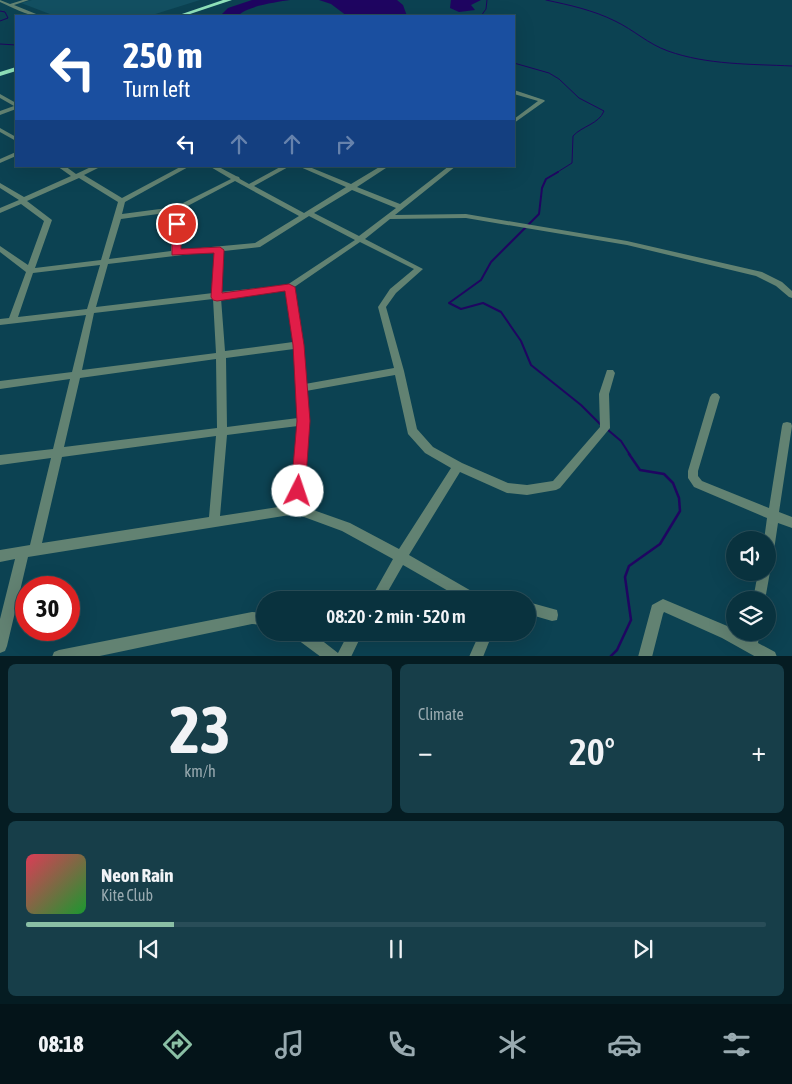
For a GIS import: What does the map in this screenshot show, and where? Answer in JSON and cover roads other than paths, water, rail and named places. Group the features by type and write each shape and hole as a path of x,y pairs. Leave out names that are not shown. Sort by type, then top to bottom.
{"highway":[{"path":"182,15 229,0"},
{"path":"0,74 15,69"}],"street":[{"path":"0,7 28,0"},
{"path":"0,1 36,15"},
{"path":"515,92 542,101 515,119"},
{"path":"0,96 15,105"},
{"path":"0,113 15,106"},
{"path":"0,130 15,139"},
{"path":"0,161 15,154"},
{"path":"62,167 122,201"},
{"path":"0,211 97,167"},
{"path":"0,646 58,452 91,310 122,201 185,167"},
{"path":"214,167 306,215 419,269 384,300 382,307 400,371 412,431 429,450 458,466 507,488 527,490 556,485 605,428 604,394 610,373"},
{"path":"250,186 284,167"},
{"path":"303,167 350,188 400,207"},
{"path":"0,248 30,271 257,245 384,167"},
{"path":"0,322 289,287 359,240 452,167"},
{"path":"117,217 177,209 237,178"},
{"path":"0,185 48,220 12,321"},
{"path":"176,253 177,209"},
{"path":"388,217 466,216 627,243 759,274 779,284 792,295"},
{"path":"214,521 222,431 221,356 217,297 220,250"},
{"path":"289,287 298,345 302,388 303,421 296,509"},
{"path":"0,385 298,345"},
{"path":"302,388 400,371"},
{"path":"715,397 693,471 693,478 698,484 773,517 792,523"},
{"path":"0,460 303,421"},
{"path":"771,531 787,426"},
{"path":"381,591 458,466"},
{"path":"0,556 296,509 346,527 460,591"},
{"path":"645,656 657,610 663,605 726,629"},
{"path":"536,610 552,615"},
{"path":"59,656 256,618"},
{"path":"312,641 333,656"},
{"path":"343,656 352,641"},
{"path":"476,656 483,641"},
{"path":"754,641 770,656"}],"waterway":[{"path":"482,15 486,9 487,0"},
{"path":"546,0 581,8 607,17 647,41 683,56 729,63 792,66"},
{"path":"0,11 5,12 8,18 0,21"},
{"path":"0,44 15,45"},
{"path":"515,63 549,73 559,79 579,98 604,111 598,119 573,136 572,163 556,173"},
{"path":"558,172 546,179 542,188 539,214 491,262 481,280 449,303 461,309 483,303 501,312 521,341 531,365 581,405 600,424"},
{"path":"608,430 621,441 630,455"},
{"path":"611,656 617,650 631,620 625,577 629,566 660,544 680,511 679,498 673,483 664,474 640,470 629,454"}]}
